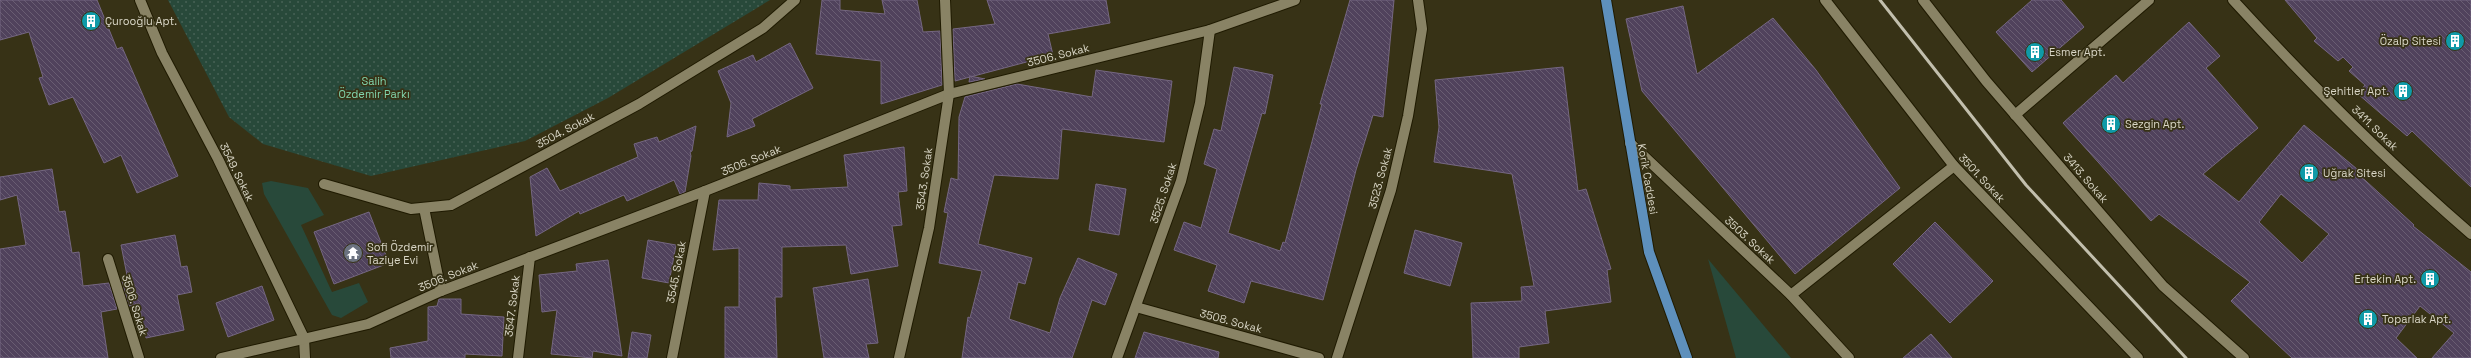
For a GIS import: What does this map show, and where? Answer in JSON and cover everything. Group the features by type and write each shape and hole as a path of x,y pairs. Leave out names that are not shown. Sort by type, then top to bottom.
{"main road":[{"name":"Korik Caddesi","path":"1606,0 1649,252 1687,358"}],"street":[{"name":"3549. Sokak","path":"140,0 162,53 218,159 304,338 305,358"},
{"name":"3504. Sokak","path":"324,184 411,209 451,205 639,104 763,28 796,0"},
{"name":"3543. Sokak","path":"899,358 929,228 949,94 945,0"},
{"name":"3506. Sokak","path":"221,358 368,324 441,291 704,191 949,94 1210,30 1295,0"},
{"name":"3523. Sokak","path":"1337,358 1391,190 1400,153 1422,29 1418,0"},
{"name":"3501. Sokak","path":"1825,0 1954,166 2138,358"},
{"name":"3413. Sokak","path":"1923,0 2015,115 2163,286 2244,358"},
{"path":"2015,115 2149,0"},
{"name":"3411. Sokak","path":"2233,0 2301,73 2432,200 2471,234"},
{"name":"3525. Sokak","path":"1117,358 1181,181 1200,103 1210,30"},
{"name":"3503. Sokak","path":"1630,143 1791,295 1849,358"},
{"path":"1791,295 1954,166"},
{"name":"3545. Sokak","path":"672,358 704,191"},
{"path":"424,208 441,291"},
{"name":"3547. Sokak","path":"518,358 530,257"},
{"name":"3506. Sokak","path":"108,259 139,358"},
{"name":"3508. Sokak","path":"1136,307 1319,358"}],"green space":[{"name":"Salih Özdemir Parkı","path":"168,0 770,0 608,98 525,141 371,176 263,144 229,117"},
{"path":"271,181 308,188 324,215 301,225 332,292 359,283 368,302 341,318 332,315 264,194 262,183"},
{"path":"1708,259 1791,358 1736,358"}],"building":[{"path":"0,0 97,0 117,49 122,47 178,176 137,193 121,155 104,163 73,97 49,105 39,78 43,77 29,32 0,40"},
{"path":"822,0 840,0 840,10 885,14 882,0 917,0 923,32 940,31 942,85 881,104 881,61 816,54"},
{"path":"987,0 1106,0 1110,23 1048,34 1053,55 955,81 953,29 995,24"},
{"path":"1350,0 1394,0 1383,117 1373,115 1356,170 1323,300 1251,281 1244,303 1208,291 1217,265 1174,250 1184,222 1201,228 1217,169 1204,164 1214,129 1221,131 1234,67 1273,75 1265,114 1262,113 1228,233 1280,251 1283,242 1285,243 1322,104 1320,104"},
{"name":"Esmer Apt.","path":"2032,0 2061,0 2084,27 2032,72 1996,32"},
{"path":"2285,0 2471,0 2471,187 2412,131 2407,136 2358,94 2365,85 2349,71 2353,67 2343,57 2338,61 2314,41 2317,38"},
{"path":"1683,6 1697,74 1773,18 1816,70 1900,188 1795,274 1642,91 1626,19"},
{"path":"2189,22 2220,56 2206,68 2258,128 2203,174 2239,202 2304,125 2357,169 2355,171 2414,225 2413,226 2471,272 2471,358 2432,358 2454,333 2420,306 2396,338 2417,358 2292,358 2231,301 2250,282 2159,214 2151,221 2063,123 2116,75 2123,83","holes":["2281,194 2329,234 2302,263 2259,222"]},
{"path":"790,43 813,88 752,119 755,126 727,137 731,103 718,71 753,55 756,62"},
{"path":"1563,67 1578,191 1586,189 1611,269 1607,270 1611,302 1545,311 1549,343 1519,347 1519,358 1473,358 1471,303 1522,301 1521,287 1534,286 1512,174 1434,162 1439,127 1435,80"},
{"path":"1096,70 1172,81 1164,142 1062,129 1058,179 994,175 978,244 1032,258 1025,284 1018,282 1009,319 1050,333 1060,298 1078,258 1117,274 1105,305 1092,300 1072,358 962,358 968,317 970,318 982,271 939,263 948,213 944,212 951,178 958,180 959,117 965,97 1017,84 1092,97"},
{"path":"970,76 985,79 969,82"},
{"path":"696,126 692,151 690,152 691,156 685,192 680,194 674,180 627,201 624,195 580,214 579,211 536,236 530,177 547,168 560,191 638,157 634,144 657,137 659,142"},
{"path":"904,147 907,191 898,192 902,225 892,226 898,266 851,274 846,245 782,247 782,297 775,297 777,358 725,358 725,307 739,307 739,248 713,250 719,200 758,200 759,183 790,186 790,190 848,187 844,155"},
{"path":"52,169 59,212 65,211 72,253 79,252 83,286 109,283 117,309 101,312 108,358 0,358 0,249 26,245 17,195 0,200 0,177"},
{"path":"1096,184 1126,189 1119,235 1089,230"},
{"name":"Sofi Özdemir Taziye Evi","path":"369,212 389,263 334,284 314,232"},
{"path":"1935,222 1993,281 1950,323 1893,264"},
{"path":"1415,230 1462,243 1450,286 1404,273"},
{"path":"175,235 181,267 187,266 192,292 177,295 184,330 146,338 139,303 129,306 122,281 128,280 121,245"},
{"path":"648,240 676,245 669,283 642,278"},
{"path":"608,260 622,356 593,351 592,358 551,354 557,310 542,312 539,275 577,271 576,264"},
{"path":"868,279 878,343 866,344 869,358 824,358 813,288"},
{"path":"262,286 274,320 228,337 216,303"},
{"path":"439,299 461,299 461,314 504,317 502,356 465,354 465,358 391,358 390,348 428,341 428,307 437,306"},
{"path":"632,332 651,335 647,358 628,358"},
{"path":"1144,332 1219,352 1218,358 1135,358"},
{"path":"1931,334 1952,358 1903,358"}],"railway":[{"path":"1880,0 2026,185 2186,358"}],"place":[{"name":"Çurooğlu Apt.","path":"91,21"},
{"name":"Özalp Sitesi","path":"2455,41"},
{"name":"Esmer Apt.","path":"2035,52"},
{"name":"Şehitler Apt.","path":"2403,91"},
{"name":"Sezgin Apt.","path":"2111,124"},
{"name":"Uğrak Sitesi","path":"2309,173"},
{"name":"Sofi Özdemir Taziye Evi","path":"353,253"},
{"name":"Ertekin Apt.","path":"2430,279"},
{"name":"Toparlak Apt.","path":"2368,319"}]}
